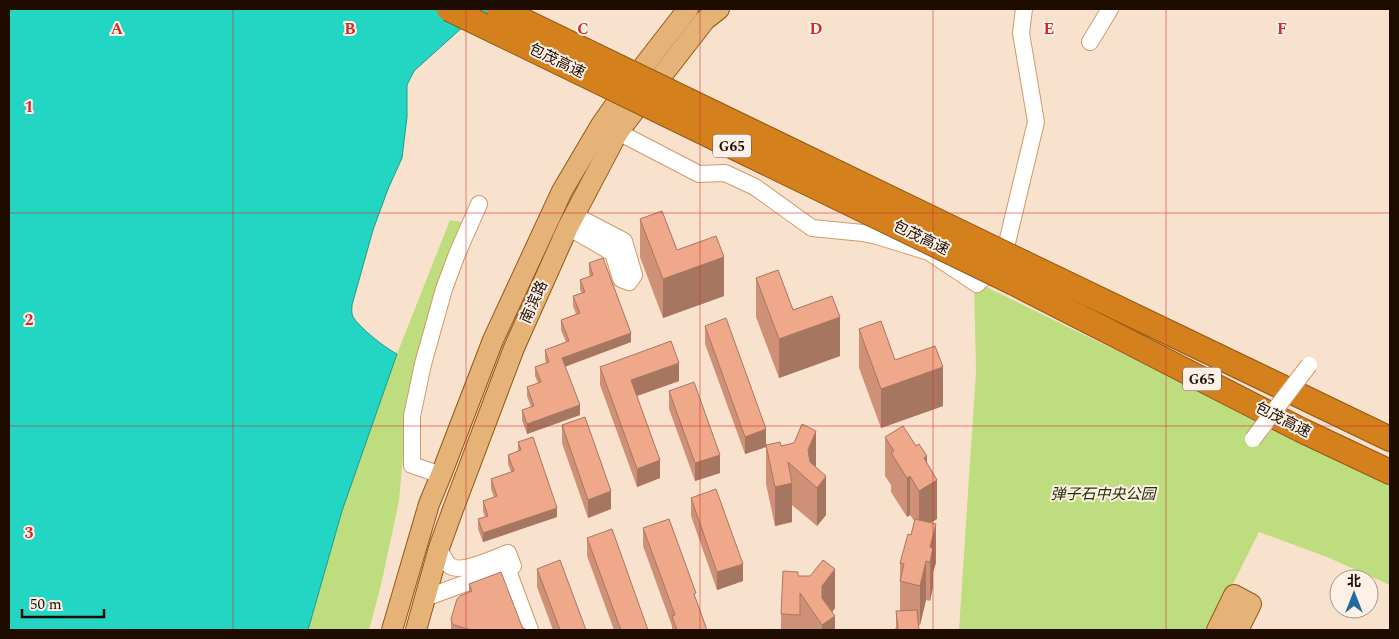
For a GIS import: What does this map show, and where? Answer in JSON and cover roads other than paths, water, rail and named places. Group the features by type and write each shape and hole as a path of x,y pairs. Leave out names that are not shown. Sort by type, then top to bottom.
{"highway":[{"name":"包茂高速","path":"449,9 1019,273 1390,439"},
{"name":"包茂高速","path":"500,9 1019,273 1301,430 1390,472"}],"main road":[{"name":"南滨路","path":"392,630 429,504 493,340 562,190 600,125 688,9"},
{"name":"南滨路","path":"416,630 439,548 514,348 571,221 618,132 705,20 719,9"},
{"path":"1217,630 1243,600 1238,630"}],"street":[{"path":"618,132 699,174 724,173 755,187 812,228 870,234 929,252 977,284 998,265 1006,246 1036,122 1020,33 1024,9"},
{"path":"1090,42 1110,9"},
{"path":"441,475 412,465 412,416 423,364 444,290 457,254 479,204"},
{"path":"571,221 613,253 628,277"},
{"path":"1253,439 1309,365"},
{"path":"425,598 513,566 508,553 466,568 454,569 448,564 439,548"},
{"path":"507,568 530,630"}],"water":[{"path":"9,9 495,9 465,25 414,71 407,85 407,117 402,158 373,230 352,305 353,317 361,327 397,354 342,511 308,630 9,630"}],"park label":[{"name":"弹子石中央公园","path":"1103,494"}]}
